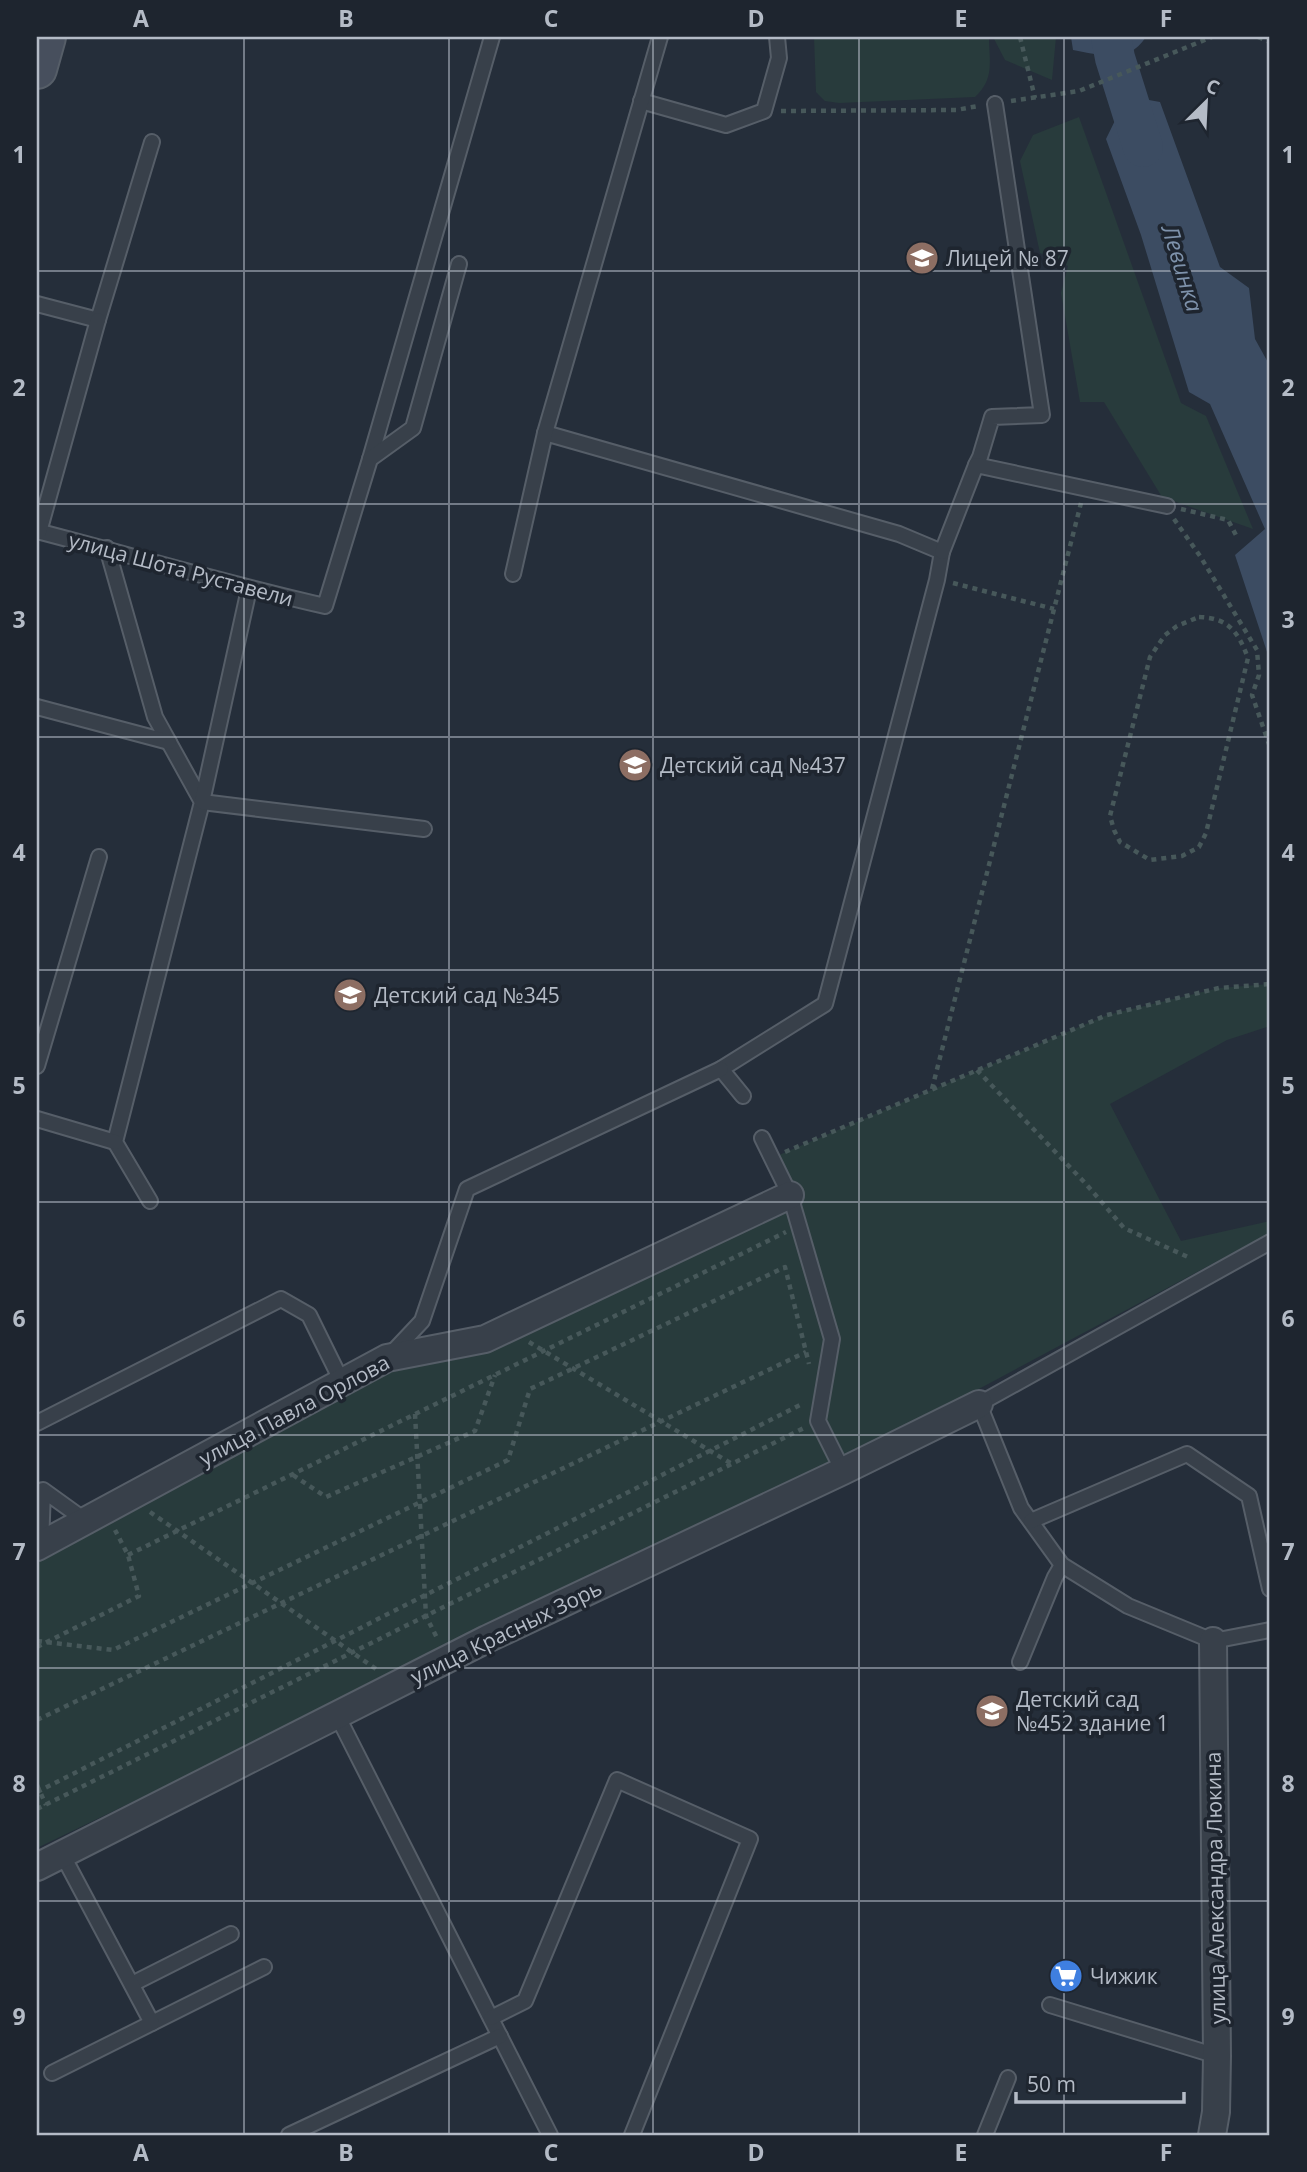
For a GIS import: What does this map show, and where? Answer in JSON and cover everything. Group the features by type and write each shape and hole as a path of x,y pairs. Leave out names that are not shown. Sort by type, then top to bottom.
{"street":[{"path":"37,69 46,37"},
{"name":"улица Павла Орлова","path":"39,1546 387,1358 485,1339 790,1195"},
{"name":"улица Красных Зорь","path":"37,1867 487,1639 979,1404"},
{"name":"улица Александра Люкина","path":"1212,2135 1216,2112 1217,2056 1213,1641"}],"lane":[{"path":"370,459 492,37"},
{"path":"513,574 545,433 660,37"},
{"path":"641,101 726,125 764,111 779,58 778,37"},
{"path":"387,1358 422,1321 467,1189 721,1069 825,1004 943,552 980,457 992,417 1042,415 995,104"},
{"path":"38,532 152,142"},
{"path":"370,459 413,428 459,264"},
{"path":"37,303 98,320"},
{"path":"545,433 899,534 943,552"},
{"name":"улица Шота Руставели","path":"38,532 107,548 249,589 325,606 370,459"},
{"path":"976,465 1167,506"},
{"path":"107,548 155,717 202,802"},
{"path":"115,1142 202,802 249,589"},
{"path":"37,707 169,742"},
{"path":"202,802 424,829"},
{"path":"37,1066 99,857"},
{"path":"721,1069 743,1096"},
{"path":"37,1119 115,1142 150,1201"},
{"path":"762,1138 790,1195 832,1339 818,1421 843,1471"},
{"path":"1270,1242 979,1404 1021,1508 1062,1565 1128,1606 1213,1641 1270,1630"},
{"path":"37,1423 281,1299 309,1315 342,1382"},
{"path":"1031,1521 1187,1454 1249,1496 1270,1589"},
{"path":"40,1488 86,1521"},
{"path":"39,1546 40,1488"},
{"path":"1020,1662 1062,1565"},
{"path":"337,1715 550,2135"},
{"path":"491,2018 525,2001 617,1780 750,1839 632,2135"},
{"path":"62,1854 152,2023"},
{"path":"132,1984 231,1934"},
{"path":"52,2073 264,1967"},
{"path":"1050,2005 1217,2056"},
{"path":"289,2135 500,2036"},
{"path":"985,2135 1007,2078"}],"path":[{"path":"1020,37 1035,98"},
{"path":"764,111 956,110 1079,91 1212,37"},
{"path":"1258,37 1270,42"},
{"path":"932,1089 1084,489"},
{"path":"1167,506 1228,520 1238,539"},
{"path":"1167,506 1257,650 1259,675 1252,695 1270,747"},
{"path":"937,580 1054,609"},
{"path":"1199,617 1214,617 1232,628 1240,638 1248,657 1206,833 1199,847 1182,856 1150,860 1120,842 1110,816 1150,657 1165,635 1177,626 1199,617"},
{"path":"772,1158 1107,1015 1219,988 1270,984"},
{"path":"977,1070 1086,1184 1124,1228 1188,1257"},
{"path":"37,1647 139,1596 128,1555 799,1226"},
{"path":"37,1640 113,1650 508,1460 530,1389 785,1267 810,1368"},
{"path":"508,1329 732,1464"},
{"path":"37,1720 832,1339"},
{"path":"292,1474 326,1497 475,1431 495,1375"},
{"path":"46,1805 38,1789 803,1405 806,1393"},
{"path":"415,1414 426,1616"},
{"path":"37,1809 818,1421"},
{"path":"130,1497 398,1684"}],"shaded area":[{"path":"814,37 989,37 988,76 975,97 839,103 825,101 816,92"},
{"path":"993,37 1056,37 1052,80 1005,60"},
{"path":"1079,117 1181,403 1206,416 1253,529 1162,497 1104,402 1080,402 1061,293 1068,266 1040,253 1020,161 1033,135"},
{"path":"1270,984 1270,1026 1227,1040 1110,1104 1181,1241 1270,1221 1270,1233 838,1461 37,1848 37,1545 387,1358 485,1339 790,1195 772,1158 1107,1015 1219,988"}],"water":[{"path":"1071,37 1146,37 1131,52 1113,56 1073,50"},
{"path":"1127,96 1160,102 1220,267 1249,288 1255,339 1270,366 1270,661 1235,555 1265,529 1210,404 1189,392 1141,235 1106,139"}],"waterway":[{"name":"Левинка","path":"1111,37 1143,147"}],"place":[{"name":"Лицей № 87","path":"922,258"},
{"name":"Детский сад №437","path":"635,765"},
{"name":"Детский сад №345","path":"350,995"},
{"name":"Детский сад №452 здание 1","path":"992,1711"},
{"name":"Чижик","path":"1066,1976"}]}
